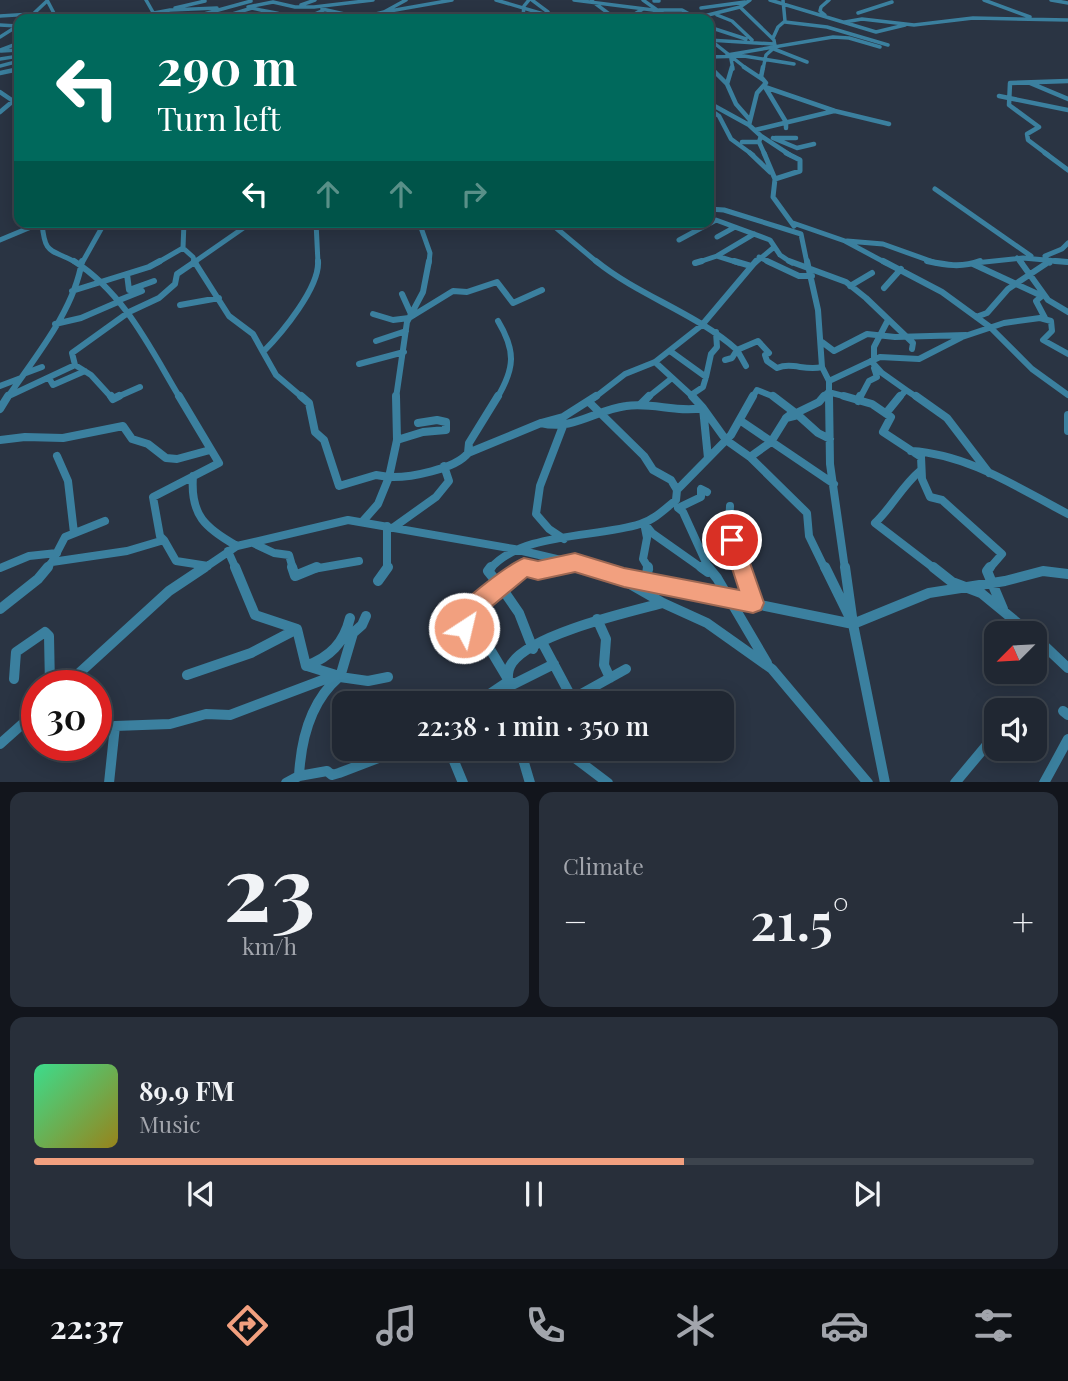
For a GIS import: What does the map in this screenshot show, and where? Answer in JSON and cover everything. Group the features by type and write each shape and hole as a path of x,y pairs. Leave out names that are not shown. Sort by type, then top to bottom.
{"street":[{"path":"33,14 47,0"},
{"path":"146,0 154,13"},
{"path":"170,10 212,0"},
{"path":"238,14 256,0"},
{"path":"289,13 298,0"},
{"path":"279,14 289,13 295,7 315,0"},
{"path":"325,0 326,14"},
{"path":"316,14 343,2 373,0"},
{"path":"384,12 406,0"},
{"path":"374,14 452,0"},
{"path":"495,0 543,14"},
{"path":"523,14 530,0 553,14"},
{"path":"575,0 659,11 682,10 689,14"},
{"path":"621,0 636,8"},
{"path":"730,0 772,38 774,46 764,60 762,79"},
{"path":"770,0 876,32 906,24 973,18 1068,20"},
{"path":"784,3 792,0"},
{"path":"828,17 820,8 829,0"},
{"path":"858,13 864,9 866,0"},
{"path":"984,0 1037,20"},
{"path":"1051,0 1068,3"},
{"path":"182,14 201,1"},
{"path":"201,1 238,14"},
{"path":"204,14 213,12 228,1"},
{"path":"592,1 608,14"},
{"path":"632,14 651,1 659,11 666,14"},
{"path":"709,14 749,1"},
{"path":"714,15 739,10 749,1"},
{"path":"179,2 193,8"},
{"path":"858,13 892,2"},
{"path":"784,3 785,22"},
{"path":"250,6 260,4 289,13"},
{"path":"655,14 666,5 697,14"},
{"path":"250,6 268,6 282,13"},
{"path":"295,7 314,7 336,14"},
{"path":"149,14 193,8 218,8 238,14"},
{"path":"193,8 194,14"},
{"path":"329,11 358,14"},
{"path":"858,13 859,19"},
{"path":"714,15 737,23 752,41"},
{"path":"845,22 859,19 906,24"},
{"path":"772,38 778,27 785,22 827,27 888,45"},
{"path":"714,23 752,41 774,46 807,62"},
{"path":"719,27 737,23"},
{"path":"853,40 879,33 876,32"},
{"path":"714,40 752,41 772,38"},
{"path":"729,57 821,38 853,40 880,47"},
{"path":"716,46 766,83 765,87 786,125 789,136"},
{"path":"714,57 740,56 794,64"},
{"path":"727,83 733,71 729,57"},
{"path":"714,71 727,83 755,130 774,177 773,197 801,234 811,274 822,342 822,367 829,381 834,484 853,624 886,782"},
{"path":"1068,80 1010,83 1008,86 1009,105 1039,127 1027,134 1028,140 1068,170"},
{"path":"1026,82 1068,99"},
{"path":"765,87 835,111 889,124"},
{"path":"750,122 757,93 765,87"},
{"path":"999,96 1068,110"},
{"path":"0,112 14,99"},
{"path":"714,105 750,122"},
{"path":"755,130 786,125 835,111"},
{"path":"714,112 719,116 731,139 757,158 774,177"},
{"path":"766,123 775,126"},
{"path":"742,142 745,144 789,136 796,138"},
{"path":"770,139 776,148"},
{"path":"770,139 797,148 814,144"},
{"path":"759,140 800,160 802,170 774,177"},
{"path":"935,190 1034,258"},
{"path":"714,209 801,234"},
{"path":"716,220 770,240 773,248 811,274"},
{"path":"793,223 845,241 949,297 990,327 1032,369 1067,392"},
{"path":"717,237 735,227"},
{"path":"0,240 28,228"},
{"path":"43,228 44,244 50,252 64,255 81,265 102,282 129,312 219,463 153,497 160,536 176,561 209,567"},
{"path":"0,409 55,324 79,278 81,265 102,228"},
{"path":"184,228 183,248 194,260 229,316 253,334 267,363 284,384 309,403 315,432 324,440 339,485 376,475 406,478 462,461 508,378 513,362 509,339 498,321"},
{"path":"140,387 113,399 85,371 75,365 72,353 129,312 159,298 175,284 177,274 243,228"},
{"path":"263,352 288,328 293,314 319,275 316,228"},
{"path":"363,521 378,504 397,440 396,399 406,331 410,316 423,292 428,271 430,253 421,228"},
{"path":"556,228 611,273 664,305 715,330 737,351 746,366"},
{"path":"679,240 701,228"},
{"path":"695,263 718,256 754,234"},
{"path":"845,241 883,244 916,258 961,267 1017,258 1068,262"},
{"path":"976,317 987,313 1015,284 1051,262 1045,256 1068,243"},
{"path":"71,292 148,268 183,248"},
{"path":"467,453 541,423 563,417 589,402 625,374 655,362 702,325 751,266 773,248"},
{"path":"718,256 751,266"},
{"path":"760,257 799,276 811,274 834,277 861,292 914,343 912,349"},
{"path":"1017,258 1031,273 1042,296"},
{"path":"972,264 1042,296 1068,312"},
{"path":"127,274 129,290 142,287 152,280 148,268"},
{"path":"884,288 901,269"},
{"path":"850,286 872,273"},
{"path":"373,314 394,320 410,316 453,291 467,292 497,282 513,303 542,290"},
{"path":"55,324 81,318 143,291 142,287"},
{"path":"402,294 410,316"},
{"path":"1042,296 1036,301 1045,318 1053,323 1052,331 1044,340 1068,354"},
{"path":"180,305 219,298"},
{"path":"829,381 842,378 873,362 900,356 916,360 967,335 1019,318 1045,318"},
{"path":"858,401 869,381 877,377 873,351 888,320"},
{"path":"691,395 703,387 712,354 717,348 715,330"},
{"path":"376,341 406,331"},
{"path":"822,342 834,351 867,334 905,337 967,335"},
{"path":"725,360 758,341 769,353 765,355 767,361 777,368 787,363 808,370 822,367"},
{"path":"670,351 706,377"},
{"path":"359,364 404,352"},
{"path":"655,362 703,408 726,440 750,457 807,513 807,527 812,543 853,624"},
{"path":"873,362 906,390 947,418 991,475"},
{"path":"11,395 75,365"},
{"path":"0,386 42,367"},
{"path":"49,378 53,385 85,371"},
{"path":"640,405 672,378"},
{"path":"568,691 554,664 538,646 488,569 514,549 644,523 676,500 678,493 741,421 752,396 758,390 785,402 794,412 786,418 771,442 750,457"},
{"path":"887,412 906,390"},
{"path":"828,392 872,404 887,412 891,417 883,432 923,461 920,471 907,482 892,506 875,523 952,582 981,593 1017,621"},
{"path":"786,418 819,402 828,392"},
{"path":"589,402 643,456 653,470 671,480 678,493 688,501"},
{"path":"541,423 552,427 563,426 584,421 620,406 640,405 684,413 703,408"},
{"path":"703,408 708,458"},
{"path":"786,418 797,415 818,433 830,439"},
{"path":"1068,415 1068,431"},
{"path":"397,440 423,432 446,430 446,422 437,419 418,423"},
{"path":"741,421 834,484"},
{"path":"0,440 24,437 63,438 123,426 132,439 148,444 166,458 177,459 210,450"},
{"path":"563,426 540,486 536,514 564,539"},
{"path":"911,451 943,456 991,475 1068,514"},
{"path":"57,456 68,481 74,533"},
{"path":"390,527 443,491 449,481 444,466"},
{"path":"920,471 930,497 942,500 1002,554 988,571 1003,609"},
{"path":"193,476 191,494 198,516 206,527 232,549 255,615 297,629"},
{"path":"708,492 701,489 701,497 678,508 687,519 705,564 717,578 744,628 772,669 868,782"},
{"path":"730,506 729,524 736,557 748,583 753,603"},
{"path":"83,670 169,591 209,567 232,549 315,526 348,520 514,549 575,562 646,582 853,624 920,595 965,585 1006,581 1049,568 1068,574"},
{"path":"0,609 38,579 54,558 65,537 105,521"},
{"path":"644,523 652,533 717,578"},
{"path":"644,523 647,538 643,559 649,568 645,575 646,582"},
{"path":"378,581 388,568 390,527"},
{"path":"0,568 29,556 54,558 127,551 164,540"},
{"path":"252,542 274,553 289,555 295,576 320,566 359,561"},
{"path":"511,691 509,681 478,629 467,632 463,619 524,567 538,570 575,562"},
{"path":"613,574 663,603 707,623 772,669"},
{"path":"494,691 509,681 512,663 553,635 597,619 663,603"},
{"path":"306,666 322,661 362,625 366,616"},
{"path":"299,776 301,743 321,699 338,676 349,636 350,618"},
{"path":"597,619 606,639 604,664 610,678"},
{"path":"297,629 306,666"},
{"path":"187,675 251,653 297,629"},
{"path":"14,678 16,652 45,632 48,636 49,670"},
{"path":"1047,648 1068,668"},
{"path":"509,681 514,684 554,664"},
{"path":"306,666 338,676 368,681 388,677"},
{"path":"589,691 626,669"},
{"path":"109,782 115,726 170,724 206,714 230,715 338,676"},
{"path":"0,744 21,725"},
{"path":"1044,782 1068,739"},
{"path":"955,782 984,748"},
{"path":"286,782 299,776 327,771 332,775 375,761"},
{"path":"454,761 463,782"},
{"path":"524,761 530,782"},
{"path":"579,761 608,782"}],"route":[{"path":"464,628 463,619 524,567 538,570 575,562 662,586 753,603 732,540"}]}
